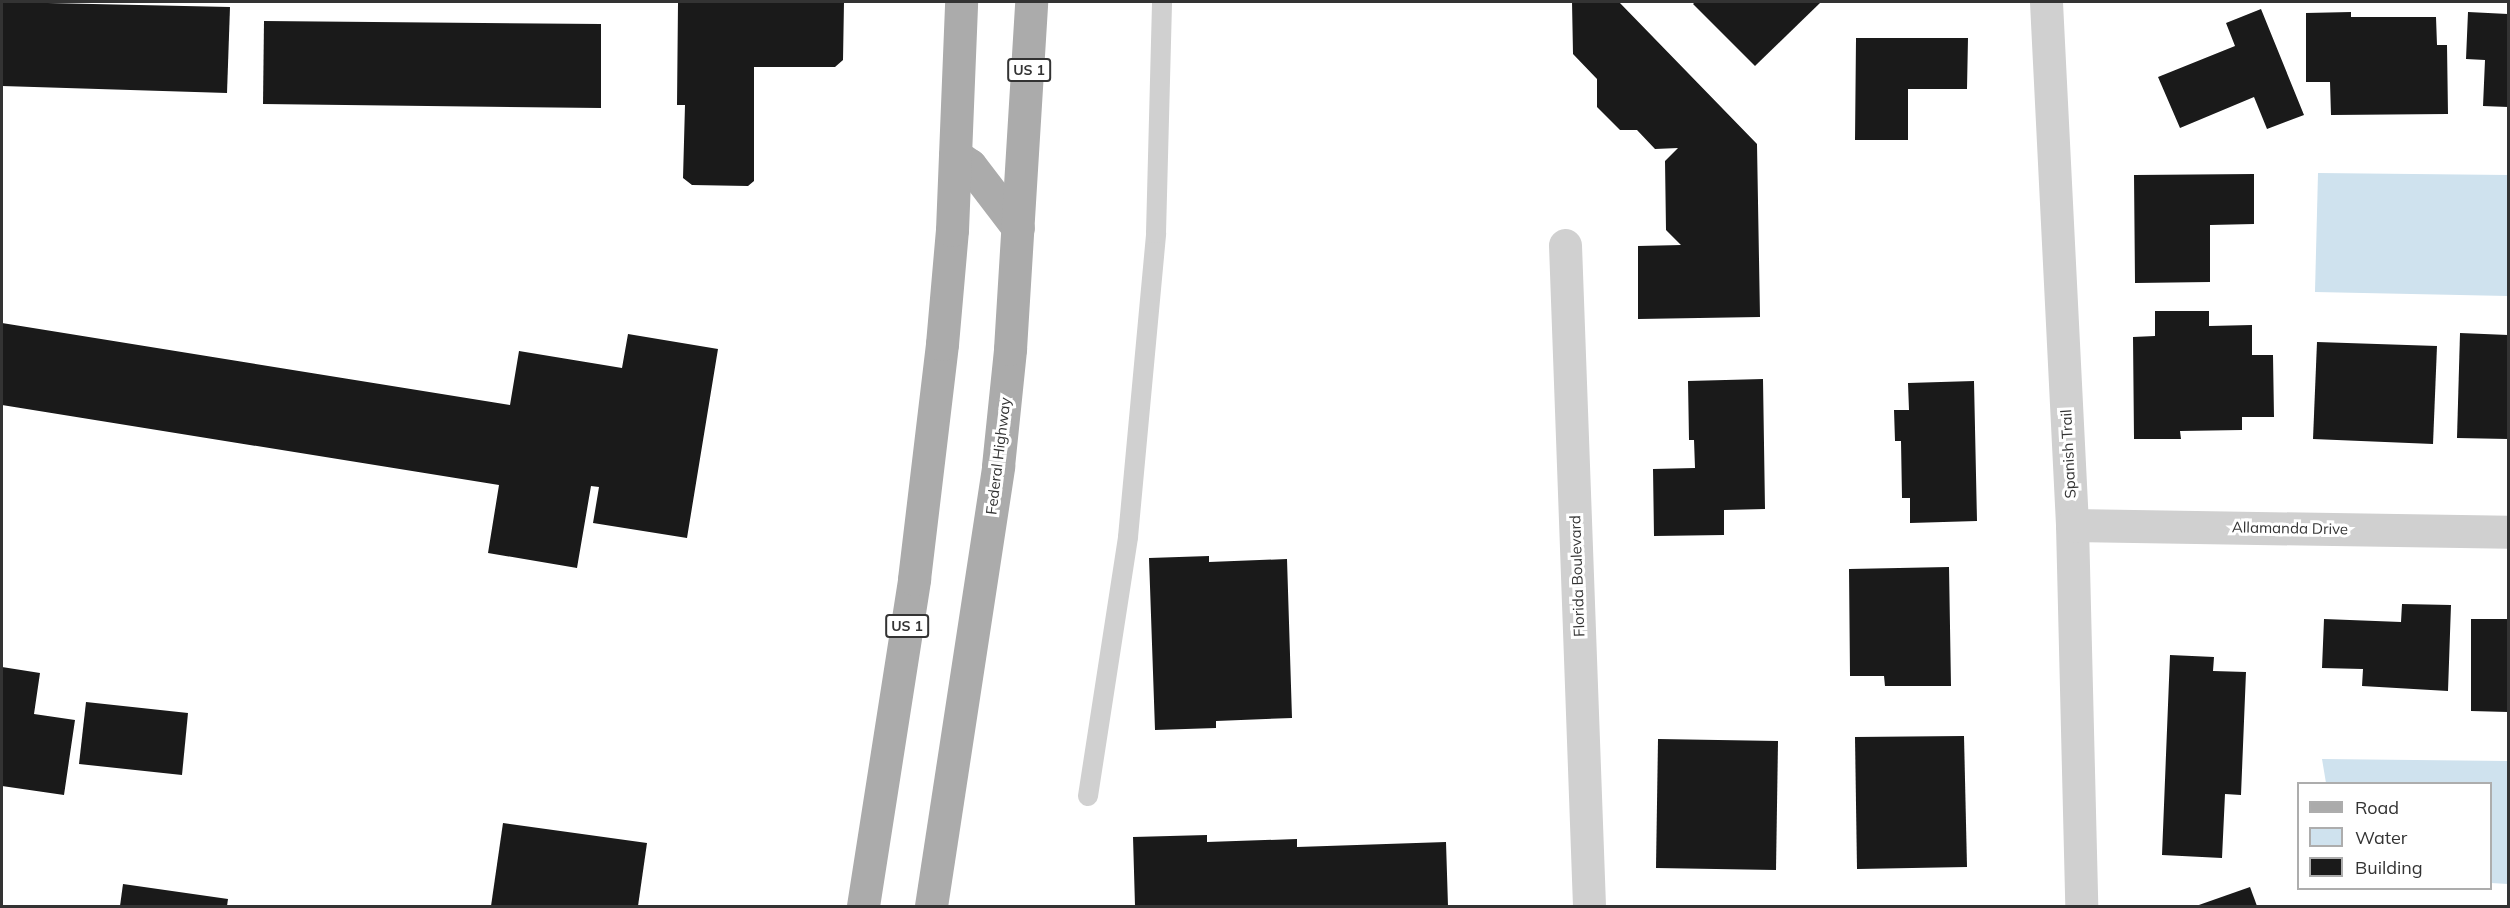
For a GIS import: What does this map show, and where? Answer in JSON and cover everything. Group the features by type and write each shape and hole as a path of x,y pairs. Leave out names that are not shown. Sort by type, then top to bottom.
{"main road":[{"name":"US 1","path":"863,906 929,466 952,230 961,2"},
{"name":"Federal Highway","path":"931,906 998,466 1018,228 1031,2"},
{"path":"955,155 970,165 1018,228"}],"street":[{"name":"Spanish Trail","path":"2046,2 2072,525 2080,906"},
{"name":"Florida Boulevard","path":"1565,245 1588,906"},
{"name":"Allamanda Drive","path":"2072,525 2508,532"}],"lane":[{"path":"1088,796 1128,537 1156,233 1162,2"}],"water":[{"path":"2318,173 2508,175 2508,296 2315,292"},
{"path":"2322,759 2508,761 2508,884 2492,883 2492,782 2326,782"}],"building":[{"path":"2,2 230,7 227,93 2,86"},
{"path":"678,2 844,2 843,60 835,67 754,67 754,181 748,186 692,185 683,178 685,105 677,105"},
{"path":"1572,2 1619,2 1757,144 1760,317 1638,319 1638,246 1681,245 1666,230 1665,161 1678,148 1655,149 1637,130 1620,130 1597,107 1597,79 1573,54"},
{"path":"1695,2 1821,2 1755,66 1693,4"},
{"path":"2261,9 2304,115 2267,129 2254,97 2180,128 2158,77 2235,46 2226,23"},
{"path":"2351,12 2351,17 2436,17 2437,45 2447,45 2448,114 2331,115 2330,82 2306,82 2306,13"},
{"path":"2468,12 2508,14 2508,107 2483,106 2485,60 2466,59"},
{"path":"264,21 601,24 601,108 263,104"},
{"path":"1856,38 1968,38 1967,89 1908,89 1908,140 1855,140"},
{"path":"2254,174 2254,224 2210,225 2210,282 2135,283 2134,175"},
{"path":"2155,311 2209,311 2209,326 2252,325 2252,355 2273,355 2274,417 2242,417 2242,430 2180,431 2181,439 2134,439 2133,337 2155,336"},
{"path":"2,323 510,405 519,351 622,368 628,334 718,349 687,538 593,523 599,487 591,486 577,568 488,553 499,485 2,405"},
{"path":"2460,333 2508,335 2508,439 2457,438"},
{"path":"2317,342 2437,346 2433,444 2313,439"},
{"path":"1763,379 1765,509 1724,510 1724,535 1654,536 1653,469 1695,468 1694,440 1689,440 1688,381"},
{"path":"1974,381 1977,521 1910,523 1910,498 1902,498 1901,441 1895,441 1894,410 1909,410 1908,383"},
{"path":"1209,556 1209,562 1287,559 1292,718 1216,721 1216,728 1155,730 1149,558"},
{"path":"1949,567 1951,686 1885,686 1884,676 1850,676 1849,569"},
{"path":"2402,604 2451,605 2448,691 2362,686 2363,669 2322,668 2324,619 2401,622"},
{"path":"2471,619 2508,619 2508,712 2471,711"},
{"path":"2170,655 2214,657 2213,671 2246,672 2241,795 2225,794 2222,858 2162,855"},
{"path":"2,667 40,673 34,714 75,720 64,795 2,786"},
{"path":"86,702 188,713 182,775 79,764"},
{"path":"1964,736 1967,867 1857,869 1855,737"},
{"path":"1658,739 1778,741 1776,870 1656,868"},
{"path":"503,823 647,843 638,906 491,906"},
{"path":"1207,835 1207,842 1297,839 1297,847 1446,842 1448,906 1135,906 1133,837"},
{"path":"123,884 228,899 227,906 120,906"},
{"path":"2250,887 2257,906 2196,906"}]}
